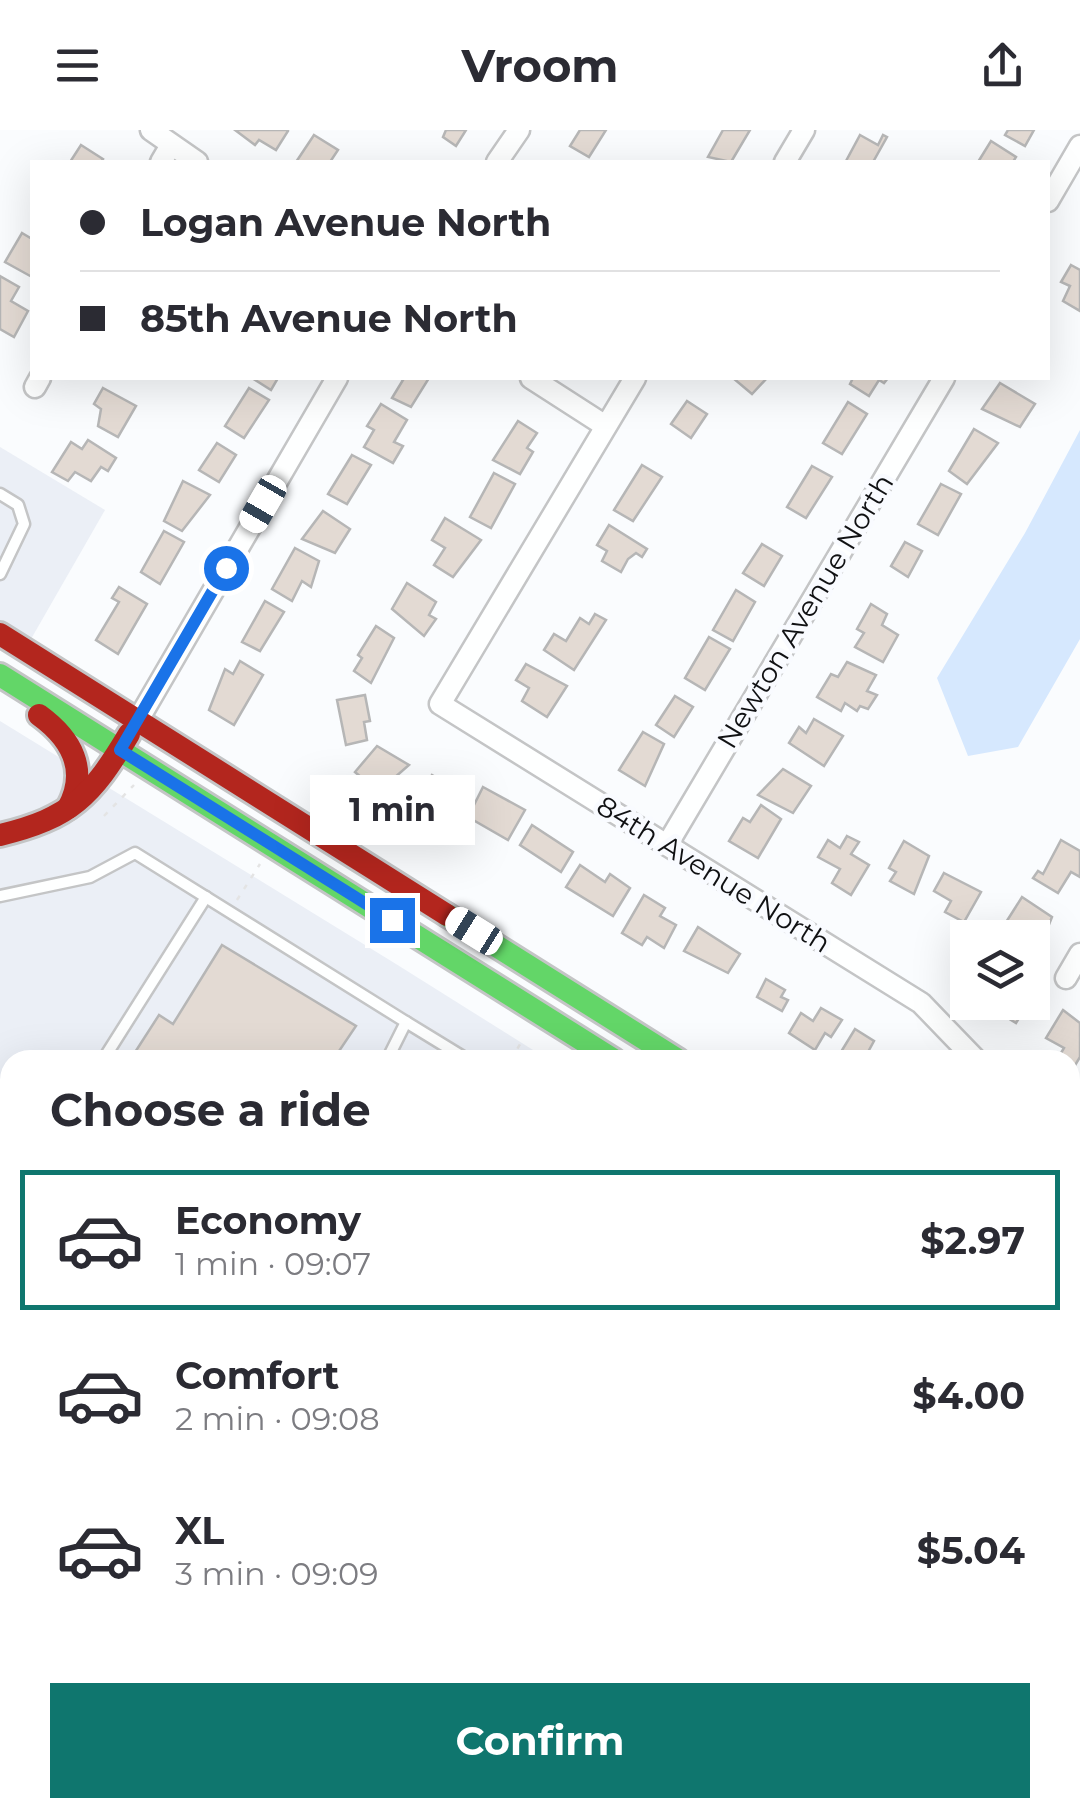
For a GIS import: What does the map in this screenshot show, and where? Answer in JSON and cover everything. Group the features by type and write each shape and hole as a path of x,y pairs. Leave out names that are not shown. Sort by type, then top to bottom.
{"main road":[{"path":"0,634 662,1050"},
{"path":"0,675 598,1050"},
{"path":"0,691 50,722 72,747 79,772 78,791 57,820"},
{"path":"0,836 57,820 86,800 138,720"},
{"path":"360,900 406,946 569,1050"}],"street":[{"path":"152,130 166,154"},
{"path":"498,160 519,130"},
{"path":"786,160 804,130"},
{"path":"1050,198 1080,146"},
{"path":"138,720 336,380"},
{"path":"533,380 604,425 633,380"},
{"name":"Newton Avenue North","path":"667,845 943,380"},
{"name":"84th Avenue North","path":"604,425 440,704 920,1003 966,1050"},
{"path":"1066,978 1080,954"}],"lane":[{"path":"0,494 18,505 24,524 0,574"},
{"path":"0,896 90,877 135,853 452,1050"},
{"path":"109,1050 206,897"},
{"path":"392,1050 406,1022"}],"path":[{"path":"104,816 135,784"},
{"path":"230,912 261,863"},
{"path":"516,1050 523,1039"}],"shaded area":[{"path":"0,447 105,510 31,639 0,621"},
{"path":"0,721 533,1050 0,1050"}],"water":[{"path":"1080,430 1080,639 1018,747 968,756 937,678 1025,533"}],"building":[{"path":"235,130 288,131 276,150 259,140 255,145"},
{"path":"446,130 466,130 456,146 443,137"},
{"path":"580,130 606,130 589,157 570,146"},
{"path":"723,130 750,130 732,160 708,157"},
{"path":"1008,130 1034,130 1025,146 1005,135"},
{"path":"314,135 338,150 331,160 297,160"},
{"path":"860,135 878,145 883,135 887,137 874,160 847,160"},
{"path":"991,141 1016,157 1014,160 979,160"},
{"path":"81,145 103,159 102,160 71,160"},
{"path":"22,233 30,238 30,276 5,262"},
{"path":"1071,265 1080,270 1080,311 1063,301 1070,286 1061,282"},
{"path":"0,276 19,287 11,301 28,311 14,337 0,329"},
{"path":"255,380 277,380 271,390"},
{"path":"403,380 428,380 411,407 392,398"},
{"path":"735,380 765,380 752,394"},
{"path":"852,380 879,380 869,396 850,384"},
{"path":"1000,383 1035,404 1020,427 982,409"},
{"path":"103,388 136,406 118,437 98,426 101,409 94,404"},
{"path":"249,388 269,400 244,438 225,426"},
{"path":"687,401 707,414 691,438 671,424"},
{"path":"848,402 867,414 842,454 823,443"},
{"path":"381,404 407,420 394,442 403,446 393,463 364,447 374,430 367,426"},
{"path":"518,421 537,433 527,448 533,452 520,474 493,460"},
{"path":"974,429 998,443 967,484 949,471"},
{"path":"88,440 116,458 108,471 101,467 91,481 75,472 68,481 52,472 71,442 82,449"},
{"path":"217,443 236,455 219,482 199,470"},
{"path":"352,455 371,465 347,504 328,494"},
{"path":"642,465 662,477 633,521 614,510"},
{"path":"812,466 832,477 806,518 787,507"},
{"path":"494,473 515,484 491,528 470,517"},
{"path":"183,481 210,495 182,531 164,521"},
{"path":"941,484 961,494 938,535 918,524"},
{"path":"323,511 350,529 335,553 302,539"},
{"path":"445,518 481,540 453,577 434,565 445,548 432,540"},
{"path":"609,525 647,549 642,557 636,553 628,559 621,572 602,561 607,551 597,545"},
{"path":"164,531 184,542 160,584 141,572"},
{"path":"905,542 922,551 908,577 891,566"},
{"path":"762,544 782,556 764,586 743,573"},
{"path":"295,548 319,561 311,587 302,581 292,601 272,589"},
{"path":"407,583 436,602 429,615 436,619 424,636 392,609"},
{"path":"119,587 147,604 118,654 96,640 119,602 112,598"},
{"path":"736,590 755,602 733,641 713,630"},
{"path":"265,601 284,612 260,651 242,642"},
{"path":"871,604 887,614 882,625 898,635 883,662 855,647 864,633 857,629"},
{"path":"595,614 606,620 574,670 544,650 554,634 566,641 580,618 589,624"},
{"path":"376,626 394,638 371,683 354,671 362,658 358,655"},
{"path":"709,637 730,649 705,690 685,678"},
{"path":"240,661 263,675 234,725 209,710 225,669 233,674"},
{"path":"847,662 876,675 867,691 877,695 868,709 860,706 857,711 845,703 841,711 817,697 831,674 838,677"},
{"path":"526,664 567,686 547,717 522,701 529,688 516,680"},
{"path":"365,695 370,721 364,722 367,740 346,745 337,700"},
{"path":"675,696 693,707 674,737 656,725"},
{"path":"814,719 843,736 824,766 789,743 799,727 806,733"},
{"path":"643,732 664,744 645,786 619,770"},
{"path":"377,746 409,765 378,792 355,772"},
{"path":"783,769 811,786 793,813 758,795"},
{"path":"432,775 465,794 453,816 419,797"},
{"path":"483,787 525,810 508,840 468,817"},
{"path":"761,805 781,819 758,858 729,841 743,818 750,822"},
{"path":"532,825 573,852 561,872 520,845"},
{"path":"847,836 859,842 851,854 869,865 851,895 832,883 840,869 818,857 828,840 840,848"},
{"path":"1061,840 1080,851 1080,877 1071,872 1058,893 1033,878 1038,871 1043,874"},
{"path":"904,841 929,856 914,894 890,881 896,872 889,868"},
{"path":"580,865 605,882 610,874 630,888 613,916 566,887"},
{"path":"944,873 981,892 965,920 960,920 945,912 951,901 934,891"},
{"path":"644,895 665,908 660,916 676,925 664,948 647,937 642,945 622,933"},
{"path":"1022,897 1052,917 1050,922 1007,920"},
{"path":"698,927 740,954 728,973 684,951"},
{"path":"222,945 356,1026 340,1050 136,1050 159,1015 173,1024"},
{"path":"766,979 785,990 781,997 788,1000 782,1011 757,997"},
{"path":"821,1008 842,1020 831,1037 825,1033 815,1050 789,1033 801,1013 813,1021"},
{"path":"1063,1010 1080,1023 1080,1050 1063,1050 1046,1038"},
{"path":"855,1029 874,1041 869,1050 842,1050"}],"traffic: fast":[{"path":"0,675 598,1050"},
{"path":"447,915 662,1050"}],"traffic: jam":[{"path":"0,634 447,915"},
{"path":"39,715 60,734 74,756 77,781 68,808"},
{"path":"0,835 45,821 77,801 103,774 129,734"}],"route":[{"path":"226,568 120,750 392,920"}]}
